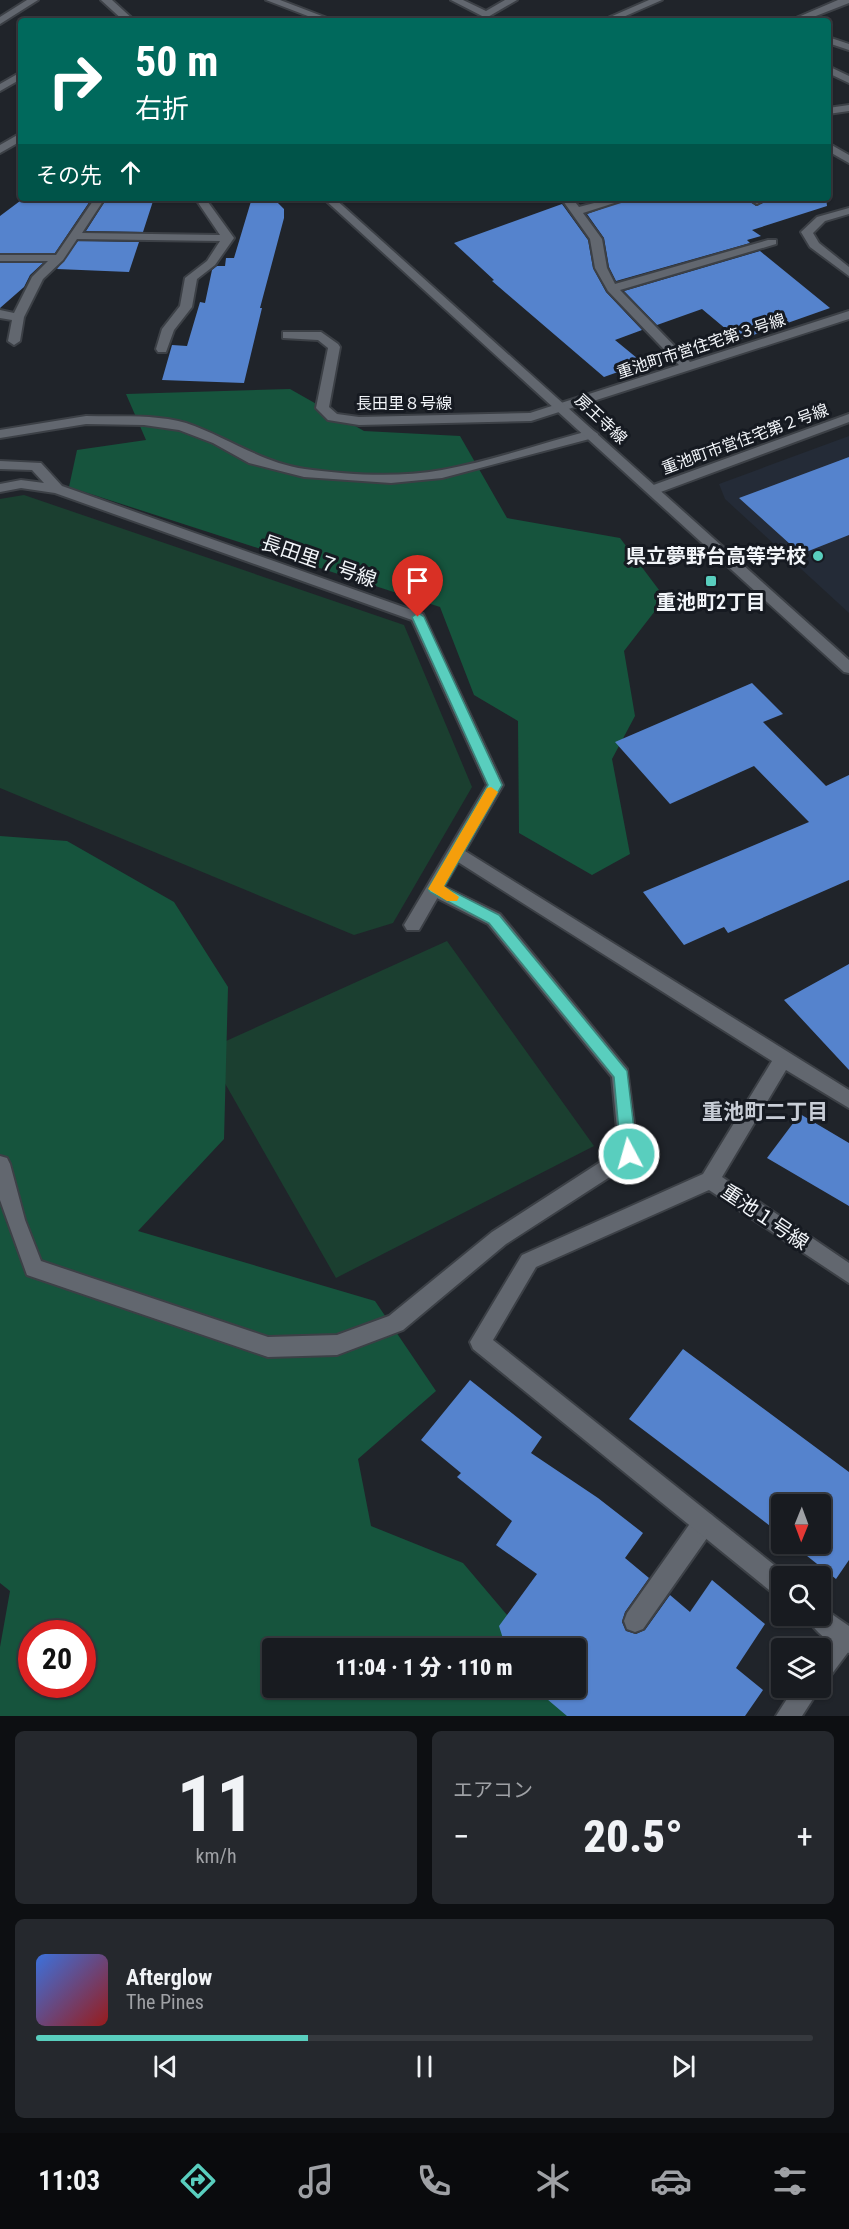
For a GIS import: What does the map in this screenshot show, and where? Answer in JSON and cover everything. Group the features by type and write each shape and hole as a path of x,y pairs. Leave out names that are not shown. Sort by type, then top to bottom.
{"street":[{"path":"27,18 33,0"},
{"path":"0,21 33,0"},
{"path":"106,0 127,18"},
{"path":"271,0 323,18"},
{"path":"306,0 328,18"},
{"path":"456,0 486,15 512,0"},
{"path":"613,18 657,0"},
{"path":"802,18 846,1 843,0"},
{"path":"831,41 849,47"},
{"path":"831,71 849,80"},
{"path":"0,88 18,77"},
{"path":"831,111 849,108"},
{"path":"0,150 18,138"},
{"path":"831,148 849,160"},
{"path":"14,341 18,317 38,277 59,258 98,201"},
{"path":"202,201 228,238"},
{"name":"房王寺線","path":"331,201 564,408 849,668"},
{"path":"569,201 596,239 601,268 612,289 688,367"},
{"path":"578,211 614,201"},
{"path":"849,211 821,219 807,232 814,245 849,273"},
{"path":"74,236 228,238"},
{"path":"162,349 168,329 186,307 190,278 211,263 228,238"},
{"path":"612,289 772,242"},
{"path":"0,258 59,258"},
{"path":"0,314 18,317"},
{"name":"重池町市営住宅第３号線","path":"564,408 849,315"},
{"name":"長田里８号線","path":"287,335 321,336 333,347 322,408 333,417 359,421 531,417 564,408"},
{"name":"重池町市営住宅第２号線","path":"653,490 849,418"},
{"path":"0,434 86,420 144,421 181,426 218,440 254,460 304,473 391,479 442,474 592,434"},
{"name":"長田里７号線","path":"0,465 36,466 57,489 418,617 495,785 456,853"},
{"path":"0,488 21,484 57,489"},
{"path":"413,926 456,853 849,1100"},
{"path":"0,1164 15,1220 34,1268 268,1347 337,1346 396,1323 499,1238 629,1154 621,1075 494,919 435,889"},
{"name":"重池１号線","path":"784,1058 710,1180 849,1274"},
{"path":"710,1180 529,1261 480,1342 771,1577"},
{"path":"635,1621 704,1523"},
{"path":"831,1626 847,1639 831,1658"},
{"path":"788,1716 801,1698"}],"shaded area":[{"name":"県立夢野台高等学校","path":"849,436 849,613 725,499 719,484"}],"green space":[{"path":"290,389 364,431 460,436 507,518 620,538 665,598 624,651 635,716 612,759 630,854 592,875 519,833 518,721 474,695 440,607 69,487 77,450 146,440 126,394"},
{"path":"24,495 404,625 472,787 393,923 354,935 0,788 0,499"},
{"path":"0,836 67,841 174,902 228,987 224,1139 138,1231 375,1301 436,1391 358,1459 371,1526 463,1563 527,1638 262,1638 262,1698 577,1698 592,1716 0,1716 0,1647 10,1591 0,1583"},
{"path":"447,941 594,1146 336,1278 206,1050"}],"building":[{"path":"20,201 90,201 55,253 0,253 0,216"},
{"path":"105,201 153,201 143,232 86,231"},
{"path":"251,201 276,201 284,209 284,218 260,308 262,308 244,383 162,380 172,345 187,346 200,302 205,303 212,270 217,266 225,266 226,258 234,258"},
{"path":"624,201 749,201 756,206 763,201 826,201 827,206 752,230 761,236 747,240 750,243 616,281 609,267 604,238 587,214"},
{"path":"562,204 588,240 593,268 606,292 642,330 615,340 643,363 604,377 492,281 494,280 454,243"},
{"path":"78,241 139,242 129,272 57,269"},
{"path":"760,251 830,308 739,340 702,309 657,325 624,291"},
{"path":"0,263 43,263 30,275 24,287 0,308"},
{"path":"849,457 849,535 801,554 739,498"},
{"path":"752,683 783,714 763,722 826,786 849,775 849,880 728,933 724,927 684,945 643,892 809,822 754,766 670,804 615,742"},
{"path":"849,964 849,1070 784,1000"},
{"path":"800,1114 849,1143 849,1206 767,1158"},
{"path":"683,1349 849,1472 849,1560 836,1579 831,1575 831,1566 820,1566 805,1554 831,1554 831,1494 771,1494 771,1527 629,1419"},
{"path":"470,1380 542,1437 531,1453 598,1498 643,1533 625,1558 649,1578 625,1612 622,1622 626,1631 636,1634 645,1630 670,1595 690,1612 712,1580 765,1624 736,1668 763,1690 745,1716 567,1716 546,1698 586,1698 586,1638 503,1638 499,1626 537,1574 496,1545 512,1521 457,1477 461,1473 421,1440"}],"slow traffic":[{"path":"452,897 435,889 491,792"}],"place":[{"name":"県立夢野台高等学校","path":"818,556"},
{"name":"重池町2丁目","path":"711,581"}],"district":[{"name":"重池町二丁目","path":"765,1112"}],"route":[{"path":"418,617 495,785 435,889 494,919 621,1075 629,1154"}]}
